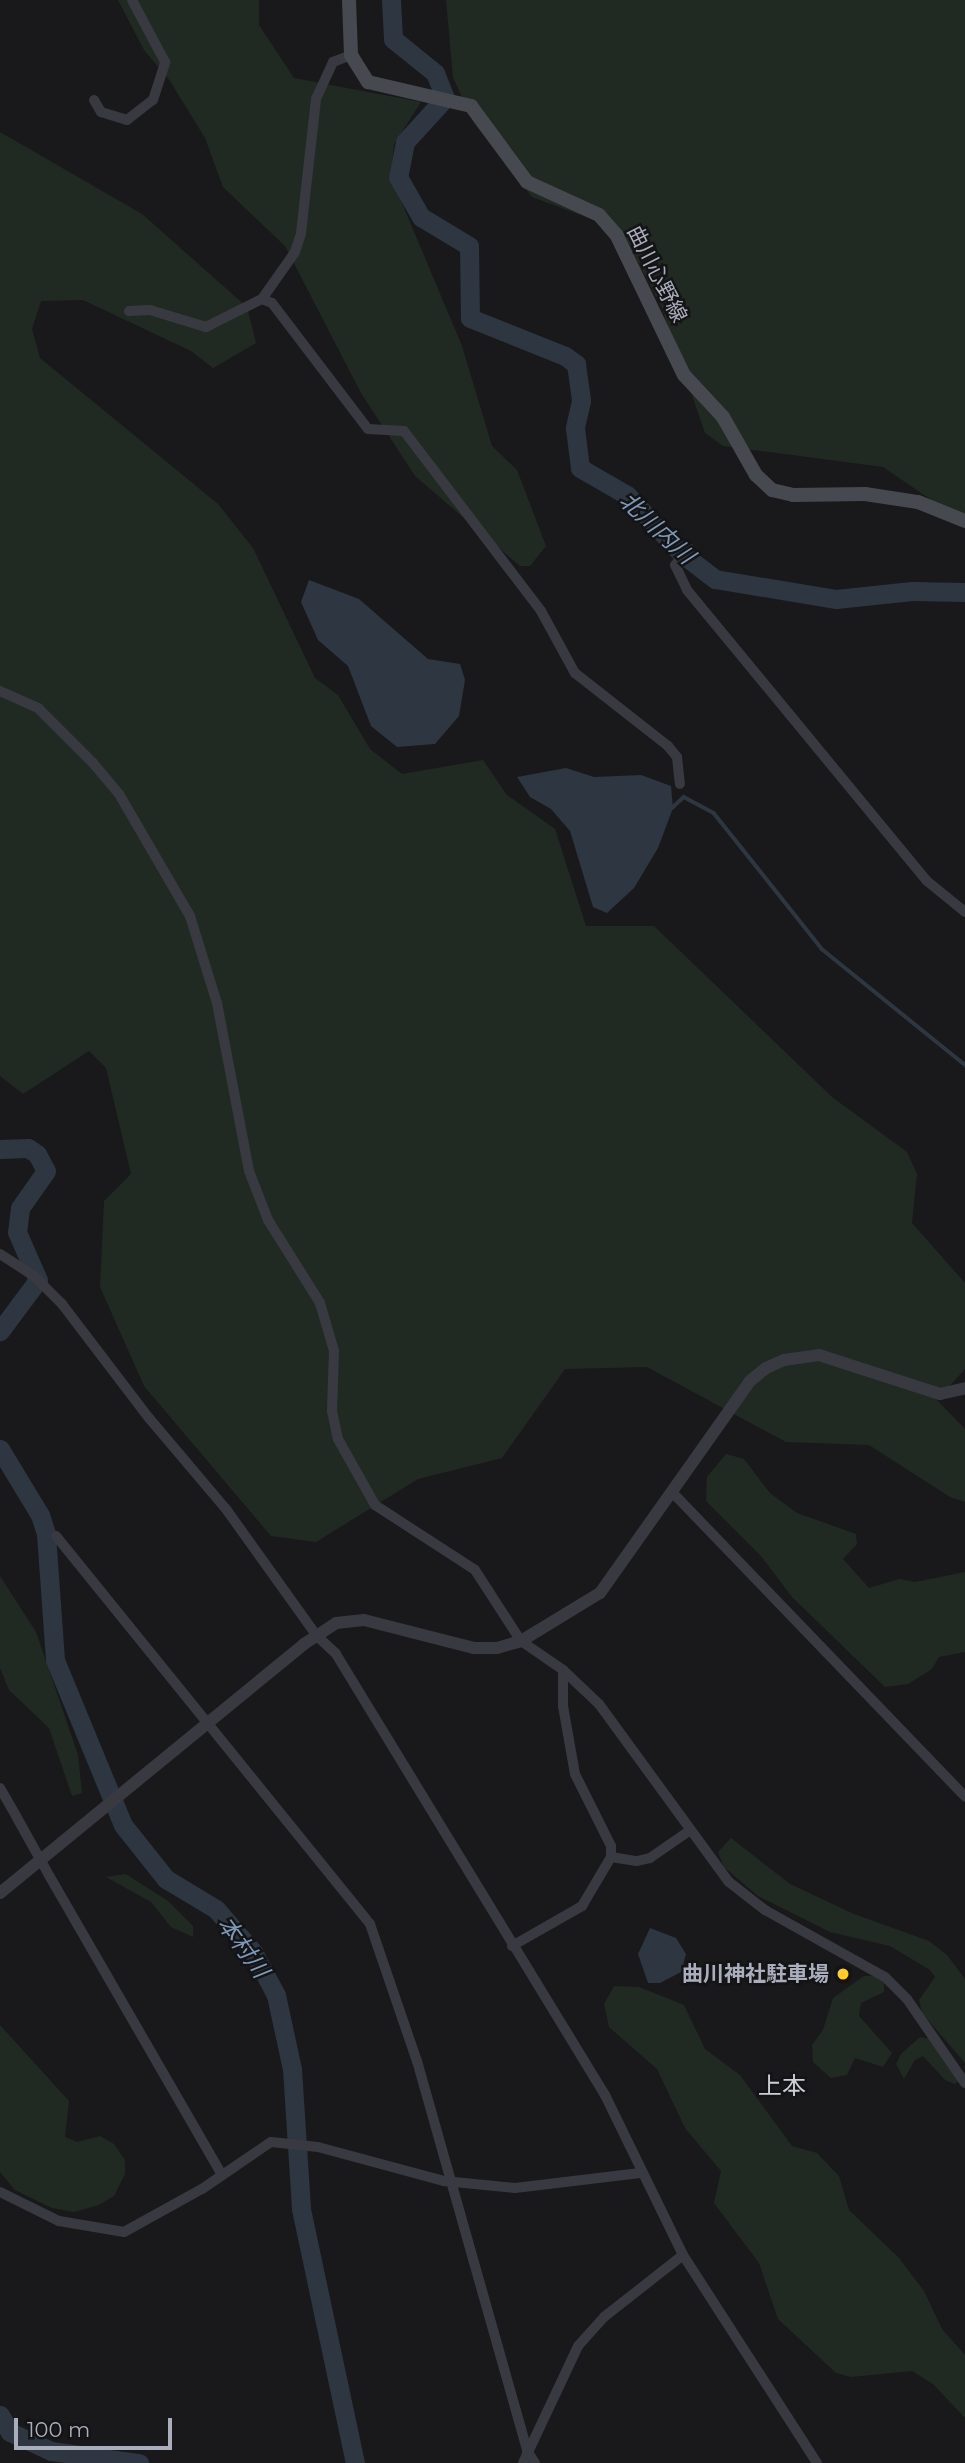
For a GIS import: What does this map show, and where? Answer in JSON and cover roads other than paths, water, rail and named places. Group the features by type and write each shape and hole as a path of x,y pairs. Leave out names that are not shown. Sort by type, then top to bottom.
{"main road":[{"path":"349,0 351,55"},
{"name":"曲川心野線","path":"351,55 368,82 471,106 527,182 598,215 617,236 684,375 723,418 755,475 772,490 793,495 865,494 918,502 965,521"}],"street":[{"path":"94,100 101,112 127,120 153,100 165,62 132,0"},
{"path":"128,311 150,310 206,327 262,299 291,257 301,233 316,99 333,62 351,55"},
{"path":"262,299 272,303 368,429 404,432 541,611 575,673 668,746 677,757 680,784"},
{"path":"689,548 675,565 687,590 927,881 965,912"},
{"path":"0,691 38,708 102,773 140,827 190,916 217,1003 249,1171 268,1220 306,1277 327,1323 336,1366 332,1410 338,1439 375,1505 475,1570 521,1641 563,1670 599,1704 689,1831 748,1899 885,1977 907,1999 965,2083"},
{"path":"0,1254 34,1276 62,1304 149,1418 226,1509 317,1636 335,1654 379,1721 512,1946 605,2095 640,2173 683,2255 817,2463"},
{"path":"0,1893 336,1623 364,1620 474,1648 497,1648 521,1641 600,1593 750,1381 784,1360 819,1355 940,1394 965,1388"},
{"path":"672,1492 965,1797"},
{"path":"56,1536 370,1924 417,2061 527,2451 536,2463"},
{"path":"512,1946 582,1906 611,1857 611,1846 575,1774 563,1706 563,1670"},
{"path":"0,1788 222,2175"},
{"path":"611,1857 637,1861 650,1858 689,1831"},
{"path":"0,2192 59,2221 124,2232 136,2230 271,2142 318,2147 368,2164 450,2182 515,2188 640,2173"},
{"path":"523,2463 578,2346 604,2317 683,2255"}],"water":[{"path":"309,580 359,599 428,659 460,664 465,680 459,716 435,744 397,747 371,726 348,666 318,640 301,602"},
{"path":"566,768 594,777 641,775 671,786 673,808 658,848 634,888 607,913 593,907 570,831 551,809 530,797 517,777"},
{"path":"650,1928 676,1938 686,1954 681,1972 660,1983 648,1983 638,1954"}],"waterway":[{"name":"北川内川","path":"391,0 393,39 435,73 445,98 405,142 398,177 421,217 469,246 470,318 565,356 576,364 581,401 575,428 580,468 627,495 681,553 715,579 836,599 912,591 965,592"},
{"path":"672,808 684,797 714,813 822,949 965,1065"},
{"name":"本村川","path":"0,1149 28,1148 37,1154 46,1171 20,1208 17,1232 38,1280 0,1331"},
{"name":"本村川","path":"0,1449 40,1515 46,1534 55,1660 123,1825 166,1879 216,1909 253,1952 276,1995 292,2069 301,2209 355,2463"},
{"path":"0,2415 10,2432 51,2451 139,2463"}],"place":[{"name":"曲川神社駐車場","path":"843,1974"}],"district":[{"name":"上本","path":"782,2086"}]}
